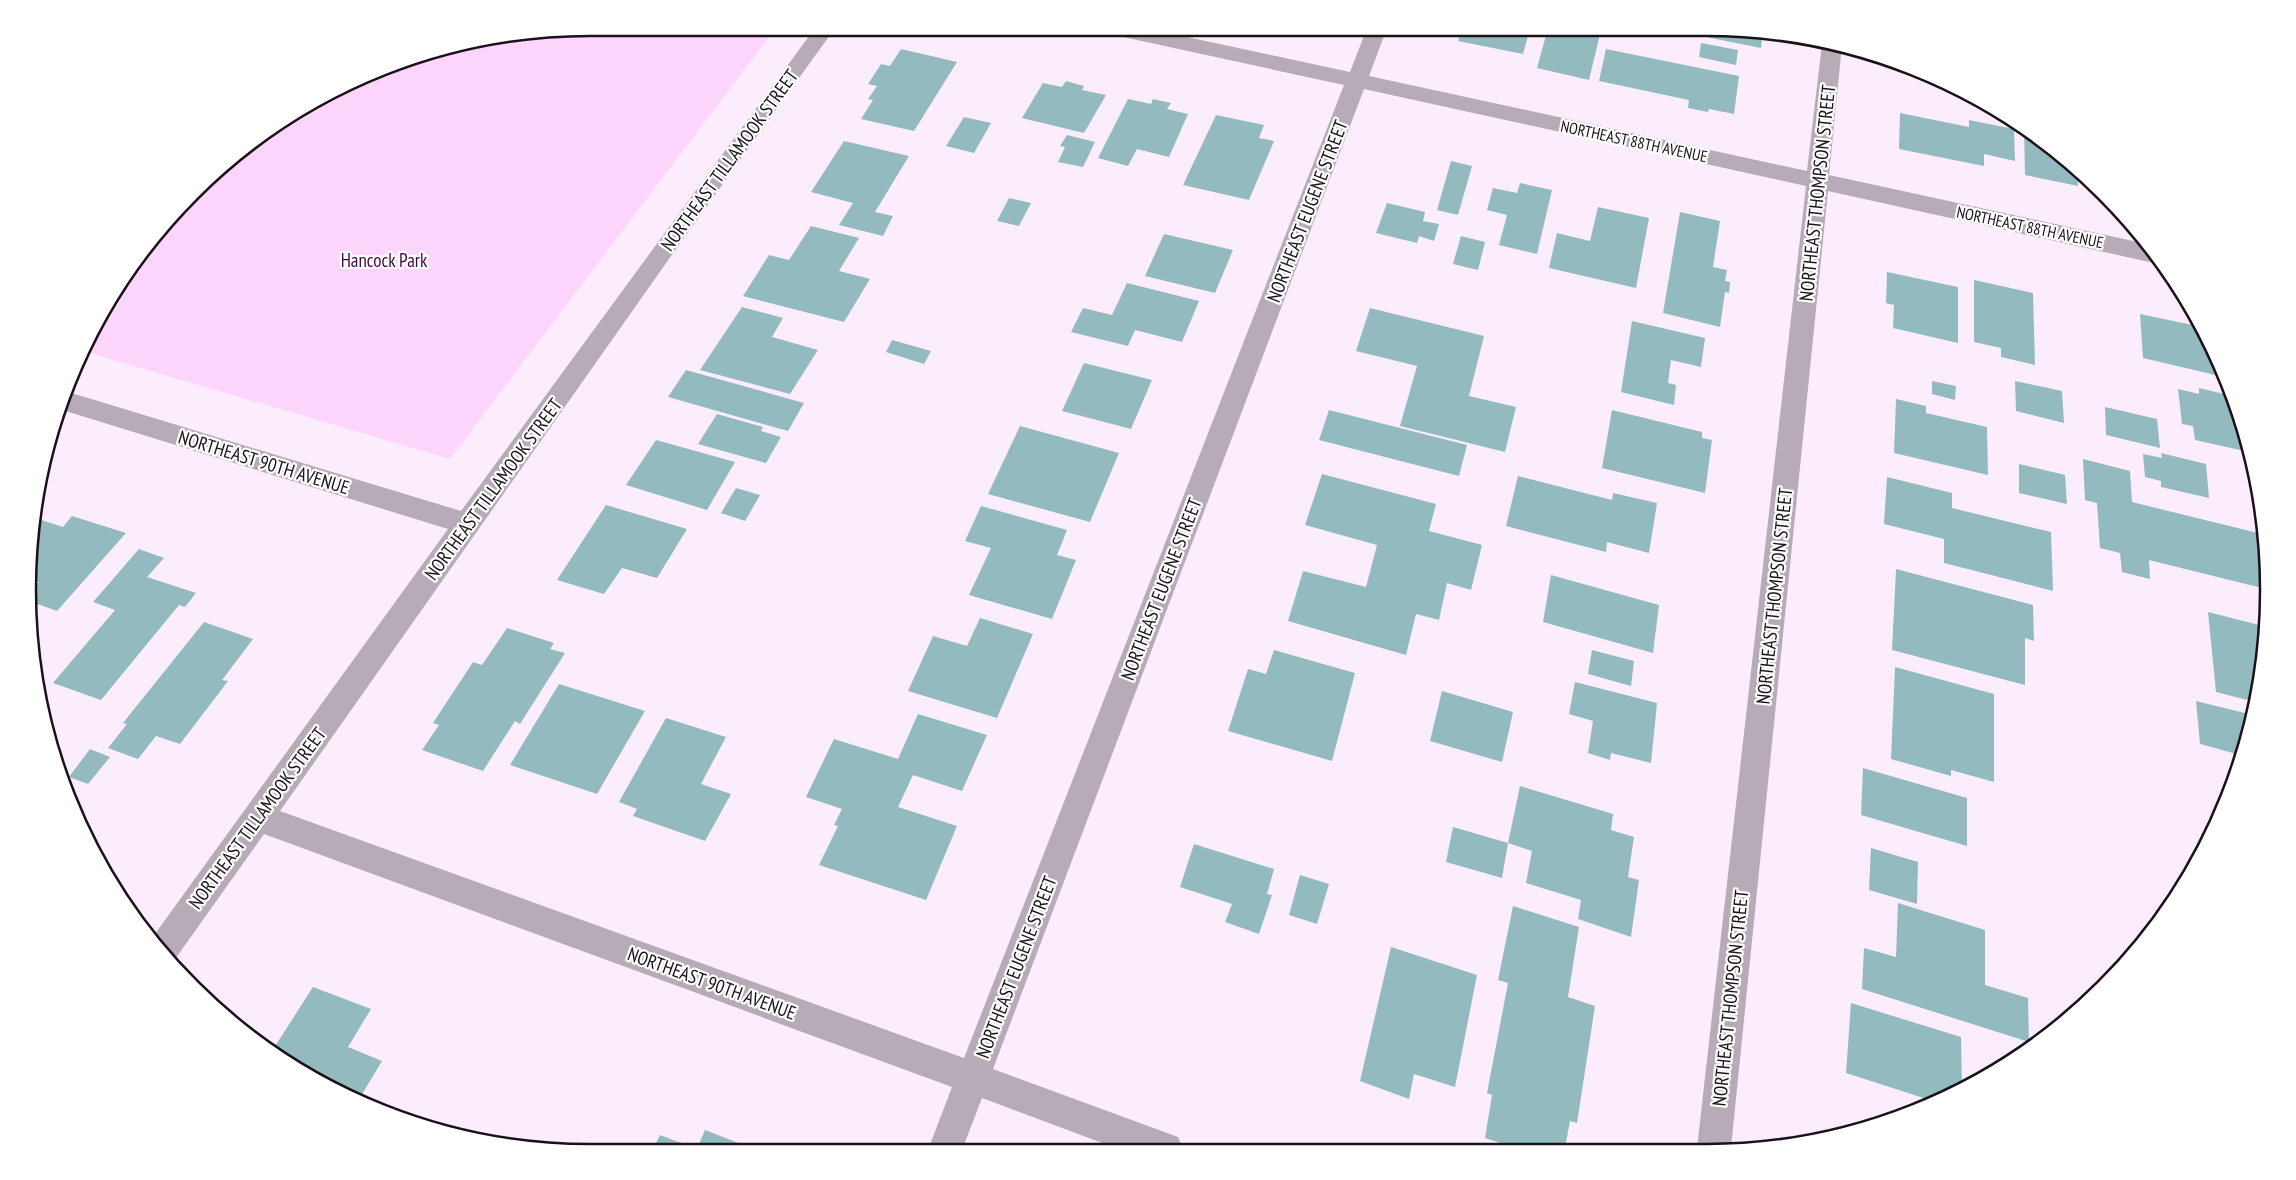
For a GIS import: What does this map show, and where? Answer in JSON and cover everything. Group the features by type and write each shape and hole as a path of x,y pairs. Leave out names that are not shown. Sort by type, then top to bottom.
{"street":[{"name":"NORTHEAST TILLAMOOK STREET","path":"166,945 668,243 819,36"},
{"name":"NORTHEAST 88TH AVENUE","path":"1151,36 2144,252"},
{"name":"NORTHEAST EUGENE STREET","path":"947,1144 1374,36"},
{"name":"NORTHEAST THOMPSON STREET","path":"1714,1144 1831,51"},
{"name":"NORTHEAST 90TH AVENUE","path":"69,402 467,524"},
{"name":"NORTHEAST 90TH AVENUE","path":"258,817 1150,1144"}],"green space":[{"name":"Hancock Park","path":"590,36 770,36 450,459 89,353 110,313 130,282 151,253 198,198 253,151 282,130 313,110 345,93 378,78 447,55 518,41"}],"building":[{"path":"1460,36 1528,36 1523,54 1458,41"},
{"path":"1546,36 1600,36 1589,80 1537,68"},
{"path":"1701,36 1762,39 1761,48"},
{"path":"1701,43 1738,50 1736,65 1699,57"},
{"path":"901,49 957,62 914,131 861,119 873,100 868,99 877,86 868,84 881,64 890,66"},
{"path":"1606,49 1739,76 1734,114 1709,109 1708,112 1688,108 1689,100 1599,81"},
{"path":"1066,81 1084,86 1082,90 1106,95 1084,133 1022,118 1043,83 1062,87"},
{"path":"1128,99 1151,104 1153,99 1171,103 1167,109 1188,114 1169,157 1137,149 1128,166 1098,158"},
{"path":"1900,113 1969,127 1969,120 2014,130 2015,161 1984,154 1984,166 1899,149"},
{"path":"1216,115 1264,125 1259,138 1274,141 1249,200 1183,185"},
{"path":"964,117 991,123 974,153 946,146"},
{"path":"1067,135 1095,142 1083,167 1058,162 1065,147 1060,146"},
{"path":"2024,137 2078,180 2078,186 2025,175"},
{"path":"844,141 909,156 875,212 893,216 883,236 839,225 853,203 811,192"},
{"path":"1451,161 1472,166 1458,215 1437,210"},
{"path":"1520,183 1552,190 1537,254 1499,245 1507,215 1487,210 1493,188 1517,193"},
{"path":"1009,198 1031,203 1019,226 997,221"},
{"path":"1387,203 1425,212 1423,221 1439,224 1434,241 1419,236 1417,243 1376,233"},
{"path":"1598,207 1649,218 1636,288 1549,268 1557,233 1590,241"},
{"path":"1680,212 1720,221 1713,267 1727,270 1725,281 1730,282 1729,293 1725,292 1720,327 1663,313"},
{"path":"811,226 859,238 839,271 870,279 844,322 743,296 769,255 789,260"},
{"path":"1164,234 1233,250 1215,293 1145,276"},
{"path":"1461,236 1485,242 1478,270 1453,264"},
{"path":"1887,272 1958,287 1958,343 1893,328 1894,305 1886,303"},
{"path":"1974,280 2033,293 2035,365 2001,357 2001,348 1974,342"},
{"path":"1127,283 1199,301 1182,342 1135,330 1128,346 1071,332 1083,308 1112,315"},
{"path":"742,307 783,318 772,337 818,350 790,394 700,370"},
{"path":"1370,308 1484,336 1469,396 1516,407 1505,452 1400,426 1417,366 1356,351"},
{"path":"2140,314 2192,325 2217,375 2143,358"},
{"path":"1632,321 1705,338 1701,367 1671,360 1668,383 1676,385 1674,405 1621,392"},
{"path":"892,340 931,351 924,364 886,352"},
{"path":"1084,363 1152,380 1131,429 1062,411"},
{"path":"686,370 804,403 788,431 668,397"},
{"path":"1932,381 1956,386 1955,400 1932,394"},
{"path":"2015,381 2062,391 2064,423 2016,411"},
{"path":"2199,388 2224,394 2242,450 2195,440 2193,426 2182,424 2178,389 2199,394"},
{"path":"1896,399 1926,406 1926,413 1987,427 1988,475 1894,453"},
{"path":"2105,407 2157,419 2160,448 2106,435"},
{"path":"1329,410 1467,445 1459,476 1319,440"},
{"path":"1612,410 1702,432 1702,438 1712,440 1705,493 1602,468"},
{"path":"717,414 763,427 761,431 781,437 766,463 698,444"},
{"path":"1020,426 1119,453 1090,522 988,494"},
{"path":"656,440 735,462 707,510 626,485"},
{"path":"2161,453 2206,464 2209,498 2161,487 2161,481 2145,477 2143,454 2162,458"},
{"path":"2083,459 2130,471 2132,502 2257,533 2260,587 2149,560 2150,579 2122,572 2120,553 2100,548 2097,503 2085,500"},
{"path":"2019,464 2065,475 2067,504 2019,493"},
{"path":"1322,474 1436,504 1429,531 1482,545 1471,590 1447,583 1439,620 1416,614 1406,655 1288,621 1303,571 1366,587 1377,545 1305,525"},
{"path":"1518,476 1612,500 1613,493 1657,503 1649,553 1607,542 1606,552 1506,526"},
{"path":"1887,477 1952,493 1952,508 2051,532 2053,591 1944,563 1944,539 1884,524"},
{"path":"736,488 760,495 745,521 721,513"},
{"path":"606,505 687,529 657,578 622,568 604,594 557,580"},
{"path":"981,506 1067,530 1057,555 1076,560 1052,619 969,595 991,548 965,541"},
{"path":"72,516 126,533 57,611 36,604 36,585 39,582 36,581 37,554 41,520 63,527"},
{"path":"139,549 164,558 147,577 196,593 185,607 179,605 101,700 53,683 115,610 93,602"},
{"path":"1896,569 2033,605 2034,641 2025,638 2025,685 1892,650"},
{"path":"1551,575 1659,605 1653,653 1543,622"},
{"path":"2208,612 2259,625 2248,700 2216,692"},
{"path":"980,618 1033,634 997,718 908,691 933,636 967,646"},
{"path":"204,622 253,639 222,680 228,681 180,744 156,736 138,759 108,748 127,724 123,723"},
{"path":"507,628 554,643 550,649 565,653 520,724 515,721 483,771 422,750 439,725 433,723 473,662 482,665"},
{"path":"1274,650 1355,673 1332,761 1228,731 1248,669 1266,674"},
{"path":"1592,650 1634,661 1631,686 1588,674"},
{"path":"1895,667 1994,694 1994,782 1951,770 1951,776 1891,759"},
{"path":"1575,682 1657,703 1651,763 1611,753 1610,760 1588,753 1593,721 1569,714"},
{"path":"559,684 645,711 597,794 510,765"},
{"path":"1442,691 1513,712 1502,762 1430,741"},
{"path":"2196,701 2246,713 2233,757 2233,753 2200,744"},
{"path":"918,714 987,735 962,791 913,775 898,807 957,826 926,900 819,865 838,826 834,825 842,809 806,797 834,739 898,759"},
{"path":"666,718 726,737 701,784 731,794 705,841 633,816 637,809 619,802"},
{"path":"90,749 110,757 88,784 69,777"},
{"path":"1863,768 1967,798 1967,846 1861,815"},
{"path":"1520,786 1613,814 1611,830 1634,837 1628,877 1639,880 1631,937 1578,919 1581,900 1526,883 1532,851 1508,843"},
{"path":"1453,827 1508,843 1502,878 1446,862"},
{"path":"1194,844 1274,869 1267,894 1272,895 1259,934 1225,922 1232,904 1180,887"},
{"path":"1871,848 1918,862 1917,904 1869,890"},
{"path":"1300,875 1329,884 1317,924 1289,915"},
{"path":"1898,903 1985,930 1985,985 2028,998 2029,1039 2026,1041 1862,989 1864,948 1896,957"},
{"path":"1513,906 1579,927 1568,997 1595,1006 1577,1123 1570,1121 1566,1144 1503,1144 1485,1138 1492,1095 1487,1093 1508,983 1498,980"},
{"path":"1391,947 1477,975 1455,1087 1414,1074 1409,1099 1360,1081"},
{"path":"313,987 371,1009 348,1047 382,1061 362,1095 313,1070 276,1045"},
{"path":"1851,1003 1961,1037 1962,1081 1925,1099 1846,1073"},
{"path":"705,1130 741,1144 699,1144"},
{"path":"660,1135 684,1144 656,1144"}]}
